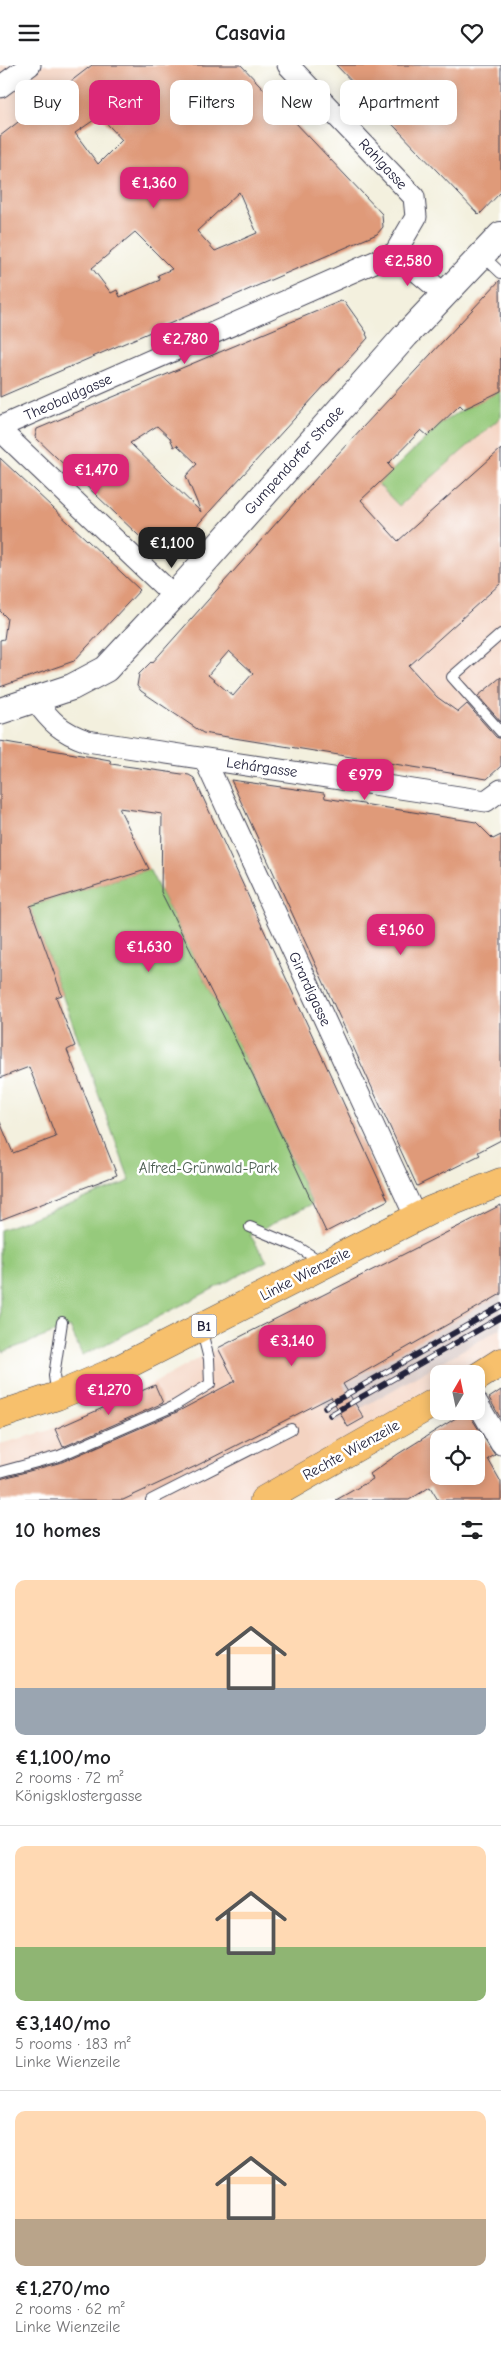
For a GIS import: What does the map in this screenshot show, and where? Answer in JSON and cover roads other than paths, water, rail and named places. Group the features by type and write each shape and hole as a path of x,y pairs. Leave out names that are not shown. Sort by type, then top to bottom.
{"main road":[{"name":"Linke Wienzeile","path":"0,1415 57,1396 109,1374 416,1218 449,1202 501,1182"},
{"path":"485,1372 501,1362"},
{"name":"Rechte Wienzeile","path":"264,1500 430,1405"}],"street":[{"path":"0,87 30,65"},
{"path":"269,65 280,65"},
{"name":"Rahlgasse","path":"288,65 414,197 416,217 395,253"},
{"name":"Gumpendorfer Straße","path":"0,711 72,687 106,669 174,596 444,294 501,235"},
{"path":"395,253 444,294"},
{"name":"Theobaldgasse","path":"0,428 395,253"},
{"path":"0,428 174,596"},
{"name":"Lehárgasse","path":"35,700 50,719 66,734 87,741 205,760 238,762 486,801 501,790"},
{"name":"Girardigasse","path":"205,760 416,1218"},
{"path":"485,1416 501,1444"}],"lane":[{"path":"482,255 501,273"},
{"path":"501,634 452,677 501,732"},
{"path":"250,1227 298,1247 325,1264"},
{"path":"57,1396 54,1376 62,1322"},
{"path":"0,1472 60,1456 174,1406 210,1385 209,1359 201,1327"},
{"path":"151,1500 291,1429"}],"railway":[{"path":"325,1407 501,1306"},
{"path":"330,1415 501,1317"}],"park label":[{"name":"Alfred-Grünwald-Park","path":"208,1168"}]}
